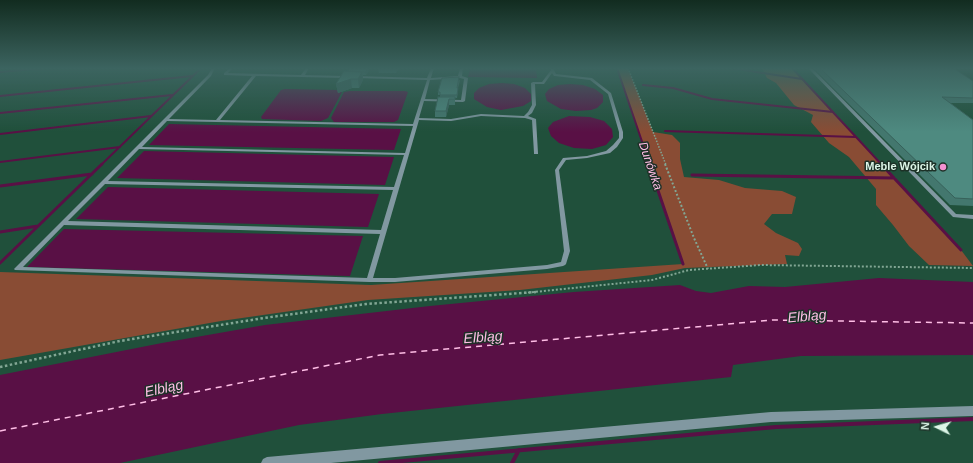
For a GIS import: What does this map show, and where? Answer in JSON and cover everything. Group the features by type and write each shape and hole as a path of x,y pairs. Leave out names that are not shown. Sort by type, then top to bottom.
{"street":[{"path":"267,463 771,417 973,411"}],"lane":[{"path":"196,90 17,269 369,280 417,278 547,267 563,264 567,251 557,170 565,159 587,157 608,152 621,138 621,132 610,94 606,90"},
{"path":"217,121 243,90"},
{"path":"369,280 426,90"},
{"path":"423,100 463,101 464,90"},
{"path":"525,117 530,113 534,105 533,90"},
{"path":"831,90 954,216 973,217"},
{"path":"417,119 451,120 481,115 525,117 534,119 536,153"},
{"path":"166,120 415,125"},
{"path":"138,148 407,154"},
{"path":"104,182 396,189"},
{"path":"63,223 383,232"}],"path":[{"path":"636,90 697,245 708,269"},
{"path":"0,367 128,340 264,318 366,304 502,295 592,287 652,280 689,270 761,265 973,268"}],"shaded area":[{"path":"624,90 636,90 653,132 672,135 680,143 680,159 684,177 719,180 745,188 782,191 796,197 792,214 772,214 764,224 776,233 798,243 802,249 799,256 785,255 787,264 685,268 652,275 520,290 368,300 221,321 0,360 0,272 371,285 683,264"},
{"path":"781,90 812,90 961,250 973,266 929,265 909,246 876,205 876,189 849,157 829,143 811,122 813,115 794,105"}],"water":[{"path":"281,90 338,90 342,92 328,118 321,121 262,119 261,117"},
{"path":"477,90 527,90 531,94 531,101 523,106 501,110 487,107 474,99 474,93"},
{"path":"549,90 596,90 603,95 603,102 597,108 591,110 576,111 561,109 547,101 545,94"},
{"path":"344,92 408,92 398,120 394,122 334,122 331,118"},
{"path":"569,116 590,117 604,121 612,129 613,137 606,145 592,149 574,148 559,143 551,136 548,128 553,122"},
{"path":"169,124 401,129 394,150 149,145"},
{"path":"144,151 394,157 385,185 117,178"},
{"path":"108,187 379,194 368,227 76,219"},
{"path":"64,229 363,236 350,276 27,267"},
{"name":"Elbląg","path":"879,278 973,282 973,355 801,356 733,365 731,377 382,414 299,425 120,463 0,463 0,375 162,343 265,325 430,306 574,292 680,285 696,291 711,293 749,286 785,287"}],"building":[{"path":"439,90 458,90 457,95 440,95 440,92 438,92"},
{"name":"Meble Wójcik","path":"842,90 973,90 973,98 942,97 973,120 973,199 955,198"},
{"path":"438,97 455,97 455,99 449,99 446,111 435,111"}],"waterway":[{"path":"0,96 61,90"},
{"path":"119,147 179,90"},
{"name":"Dunówka","path":"624,90 650,165"},
{"path":"679,90 712,99 833,112"},
{"path":"812,90 833,112"},
{"path":"0,113 172,95"},
{"path":"833,112 882,165"},
{"path":"0,134 151,116"},
{"path":"665,131 856,137"},
{"path":"0,162 119,147"},
{"path":"101,165 119,147"},
{"path":"92,174 102,164"},
{"name":"Dunówka","path":"649,164 683,264"},
{"path":"881,164 961,250"},
{"path":"0,186 92,174"},
{"path":"0,263 92,174"},
{"path":"692,175 894,178"},
{"path":"0,232 38,226"},
{"path":"519,450 776,427 973,419"},
{"path":"380,463 519,450"},
{"path":"512,463 519,450"}],"ferry route":[{"path":"0,431 380,355 773,320 973,323"}],"place":[{"name":"Meble Wójcik","path":"943,167"}]}
